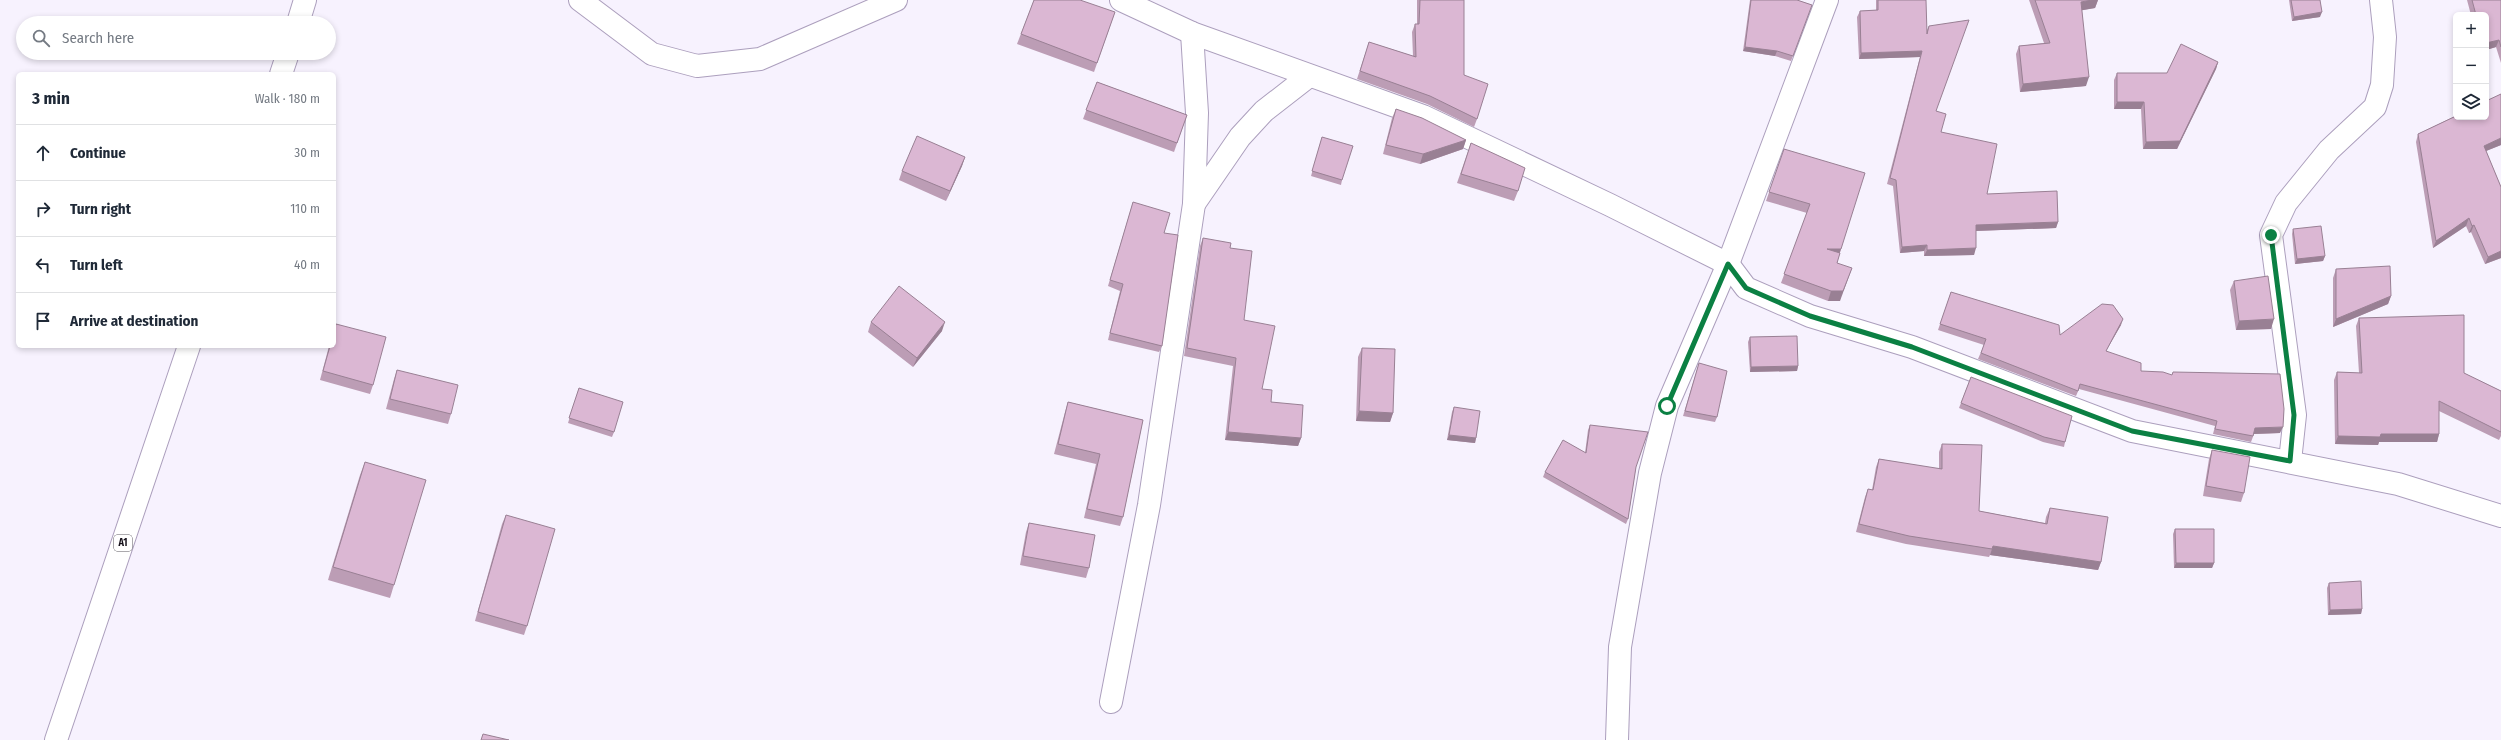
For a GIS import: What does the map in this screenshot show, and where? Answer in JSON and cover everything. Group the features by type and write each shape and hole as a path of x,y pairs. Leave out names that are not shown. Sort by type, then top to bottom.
{"main road":[{"path":"300,16 305,0"},
{"path":"580,0 652,54 697,66 760,59 896,0"},
{"path":"1121,0 1192,33 1422,116 1610,205 1728,264 1746,288 1810,316 1912,347 2132,431 2290,461 2398,484 2501,516"},
{"path":"1617,740 1620,647 1650,473 1667,406 1728,264 1823,15 1827,0"},
{"path":"2290,461 2294,415 2271,235 2286,203 2329,150 2375,107 2382,85 2385,37 2381,0"},
{"path":"1111,702 1149,505 1194,204 1198,113 1192,33"},
{"path":"281,72 285,60"},
{"path":"1194,204 1240,137 1264,111 1309,76"},
{"name":"A1","path":"56,740 188,348"}],"building":[{"path":"1034,0 1080,0 1115,12 1097,63 1021,34"},
{"path":"1420,0 1464,0 1464,75 1488,84 1477,119 1430,96 1360,71 1369,42 1416,57 1415,24 1419,24"},
{"path":"1751,0 1797,0 1812,5 1793,56 1777,51 1745,47"},
{"path":"1878,0 1926,0 1927,34 1929,26 1969,20 1936,111 1946,114 1941,132 1997,144 1987,194 2057,191 2058,222 1976,225 1976,248 1927,250 1927,245 1902,247 1896,180 1890,178 1922,51 1861,53 1860,11 1878,10"},
{"path":"2035,0 2092,0 2081,2 2089,77 2023,84 2019,46 2050,43"},
{"path":"2291,0 2320,0 2322,12 2294,17"},
{"path":"2472,0 2501,0 2501,47 2499,40 2489,42 2489,12 2475,12"},
{"path":"2181,44 2218,62 2180,141 2146,142 2144,102 2117,102 2117,73 2167,73"},
{"path":"1097,82 1187,115 1177,143 1086,110"},
{"path":"2501,94 2501,138 2484,146 2501,187 2501,251 2488,257 2474,225 2472,226 2469,218 2436,241 2418,134 2453,117 2453,120 2489,120 2489,100"},
{"path":"1396,109 1422,118 1466,140 1423,154 1386,145"},
{"path":"917,136 965,157 950,191 902,171"},
{"path":"1322,137 1353,146 1342,180 1312,171"},
{"path":"1471,143 1525,168 1518,191 1461,174"},
{"path":"1784,149 1865,173 1841,249 1827,249 1840,253 1837,263 1852,268 1843,291 1831,291 1784,274 1810,204 1769,192"},
{"path":"1133,202 1170,213 1164,233 1178,235 1162,346 1110,333 1123,284 1110,280"},
{"path":"2321,226 2325,256 2297,259 2293,229"},
{"path":"1203,238 1231,243 1230,248 1252,251 1244,320 1275,326 1262,389 1272,390 1271,402 1303,405 1301,438 1228,432 1236,358 1187,348"},
{"path":"2390,266 2391,296 2336,319 2336,269"},
{"path":"2268,276 2274,319 2239,321 2234,281"},
{"path":"899,286 945,322 917,358 871,322"},
{"path":"1951,292 2059,325 2060,335 2102,304 2113,305 2123,319 2106,351 2141,363 2141,371 2163,372 2172,375 2173,372 2280,374 2284,409 2283,427 2255,428 2253,436 2215,429 2217,421 2080,384 2078,391 1981,353 1986,339 1940,324"},
{"path":"2464,315 2464,373 2501,391 2501,432 2439,401 2439,434 2381,434 2380,437 2338,436 2337,372 2362,373 2359,318"},
{"path":"336,324 386,337 373,385 323,371 329,348 336,348"},
{"path":"1797,336 1798,366 1751,367 1750,337"},
{"path":"1362,348 1395,349 1393,413 1359,411"},
{"path":"1699,363 1727,371 1717,417 1685,411"},
{"path":"397,370 458,385 451,414 390,399"},
{"path":"1971,377 2072,416 2065,442 2044,437 1961,403"},
{"path":"579,388 623,402 614,432 569,418"},
{"path":"1068,402 1143,420 1123,517 1087,509 1100,454 1058,444"},
{"path":"1454,407 1480,411 1476,438 1449,435"},
{"path":"1590,425 1648,432 1636,467 1628,519 1545,472 1563,440 1586,453"},
{"path":"1942,444 1982,445 1979,511 2047,524 2050,508 2108,517 2101,562 1993,546 1992,549 1909,536 1859,524 1868,489 1873,490 1879,459 1942,469"},
{"path":"2212,450 2250,457 2244,493 2206,486"},
{"path":"365,462 426,480 394,585 333,567"},
{"path":"506,515 555,529 527,626 478,612"},
{"path":"1029,523 1095,535 1089,568 1023,556"},
{"path":"2175,529 2214,529 2214,563 2176,563"},
{"path":"2361,581 2362,609 2330,610 2329,583"},
{"path":"483,734 509,740 481,740"}],"route":[{"path":"1667,406 1728,264 1746,288 1810,316 1912,347 2076,411 2132,431 2290,461 2294,415 2279,283 2271,235"}]}
